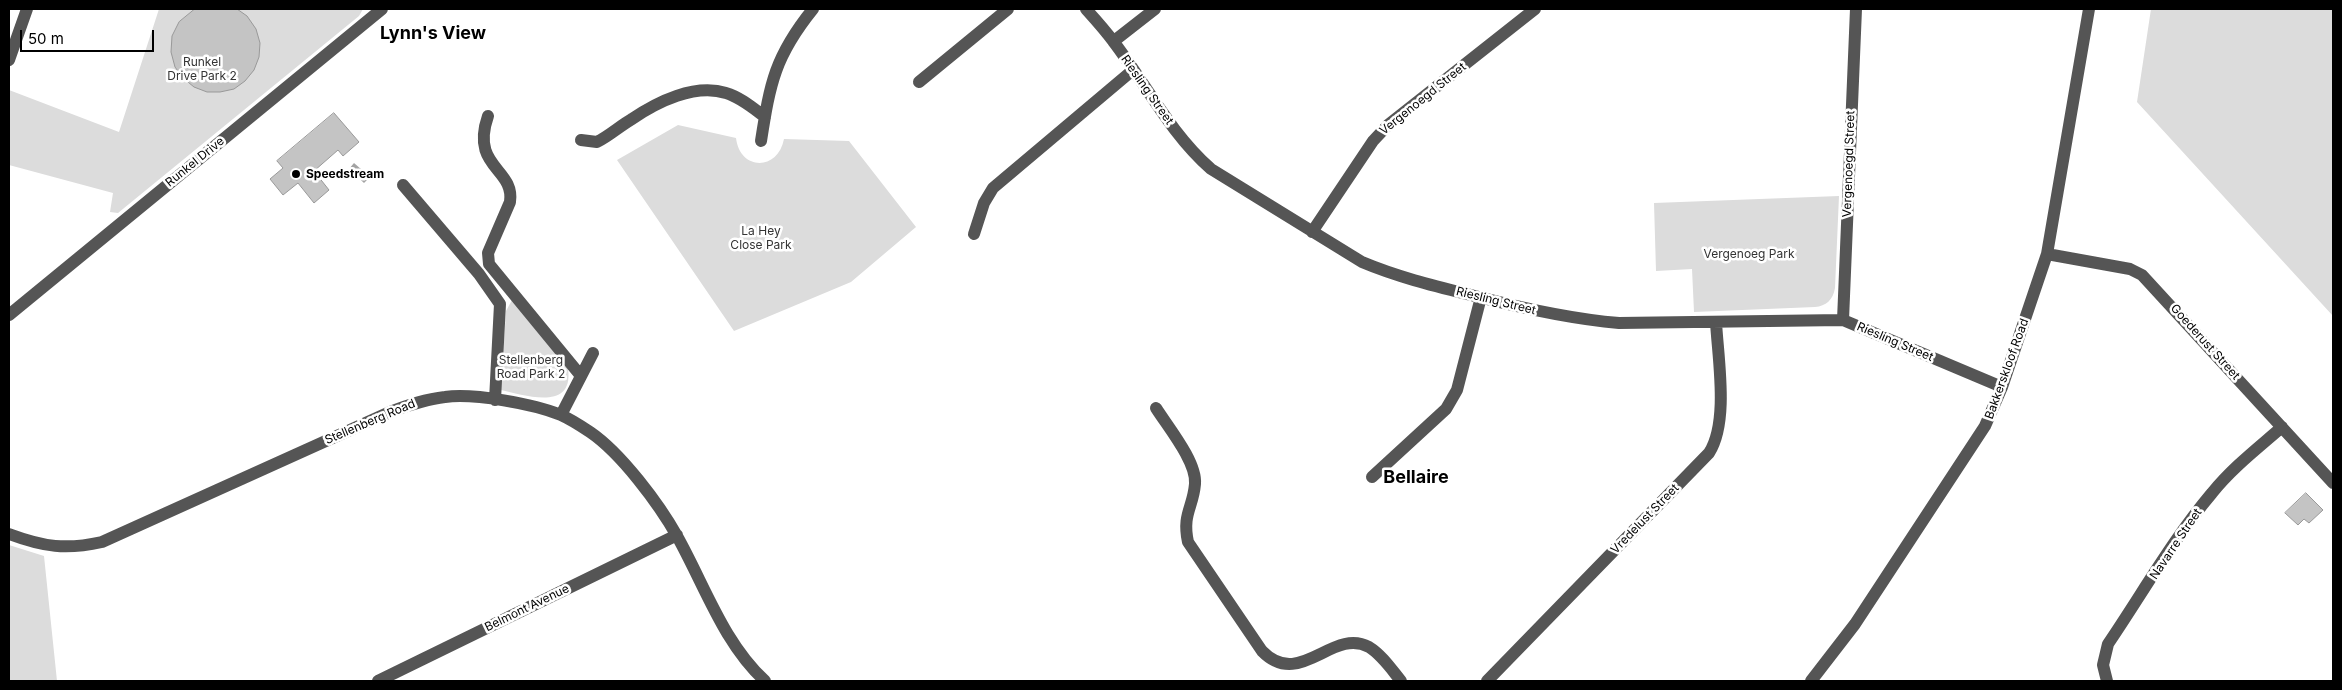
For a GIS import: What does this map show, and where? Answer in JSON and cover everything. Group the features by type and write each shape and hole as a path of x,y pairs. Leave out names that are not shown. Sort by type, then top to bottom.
{"street":[{"path":"9,60 27,9"},
{"name":"Runkel Drive","path":"9,315 382,9"},
{"path":"761,141 773,78 782,53 813,9"},
{"path":"919,82 1008,9"},
{"name":"Riesling Street","path":"1086,9 1114,41 1161,112 1195,155 1211,169 1362,262 1410,280 1556,316 1586,320 1619,323 1843,320 2002,387"},
{"path":"1114,41 1155,9"},
{"name":"Vergenoegd Street","path":"1312,232 1372,141 1388,125 1535,9"},
{"name":"Vergenoegd Street","path":"1843,320 1856,9"},
{"name":"Bakkerskloof Road","path":"1811,681 1855,624 1985,426 2002,387 2047,254 2089,9"},
{"path":"974,234 984,204 993,188 1133,70"},
{"path":"581,140 596,142 646,109 699,91 714,90 726,93 765,117"},
{"path":"488,116 482,136 482,144 495,169 510,188 511,194 510,202 488,253 490,264 581,376"},
{"path":"403,185 479,274 500,304 495,400"},
{"name":"Goederust Street","path":"2047,254 2130,269 2142,275 2333,483"},
{"path":"1372,477 1439,416 1457,390 1464,372 1481,298"},
{"name":"Vredelust Street","path":"1487,681 1709,453 1716,443 1720,428 1721,410 1716,322"},
{"path":"561,415 593,353"},
{"name":"Stellenberg Road","path":"9,534 36,544 56,547 79,547 102,542 390,412 424,400 448,396 495,400 561,415 591,433 635,475 676,535 733,644 752,669 765,681"},
{"path":"1156,408 1188,458 1194,472 1195,485 1185,527 1188,542 1262,651 1271,661 1279,665 1289,666 1302,664 1349,643 1360,644 1376,653 1401,681"},
{"name":"Navarre Street","path":"2107,681 2103,665 2108,644 2195,514 2233,471 2282,427"},
{"name":"Belmont Avenue","path":"378,681 676,535"}],"green space":[{"name":"Runkel Drive Park 2","path":"159,9 363,9 359,16 118,213 110,212 113,193 9,165 9,90 119,132"},
{"path":"2151,9 2333,9 2333,316 2137,102"},
{"name":"La Hey Close Park","path":"678,125 736,138 739,149 744,157 759,163 775,157 784,139 849,141 916,227 851,282 734,331 617,160"},
{"name":"Vergenoeg Park","path":"1839,196 1835,288 1831,299 1822,305 1815,307 1694,312 1692,269 1656,271 1654,203"},
{"name":"Stellenberg Road Park 2","path":"512,300 568,369 568,382 563,391 556,396 534,397 501,390 506,311"},
{"path":"9,545 44,556 57,681 9,681"}],"shaded area":[{"path":"354,163 370,177 364,183 349,169"}],"building":[{"path":"195,9 237,9 247,16 256,29 260,43 259,57 254,70 245,81 234,89 207,92 194,87 183,78 175,67 171,52 172,36 179,22"},
{"path":"334,113 359,142 343,156 338,150 314,171 329,190 314,203 298,183 283,195 270,179 283,168 277,161"},
{"path":"2306,493 2323,510 2309,523 2304,519 2298,525 2285,513"}],"place":[{"name":"Speedstream","path":"296,174"}],"district":[{"name":"Lynn's View","path":"433,34"},
{"name":"Bellaire","path":"1416,478"}]}
